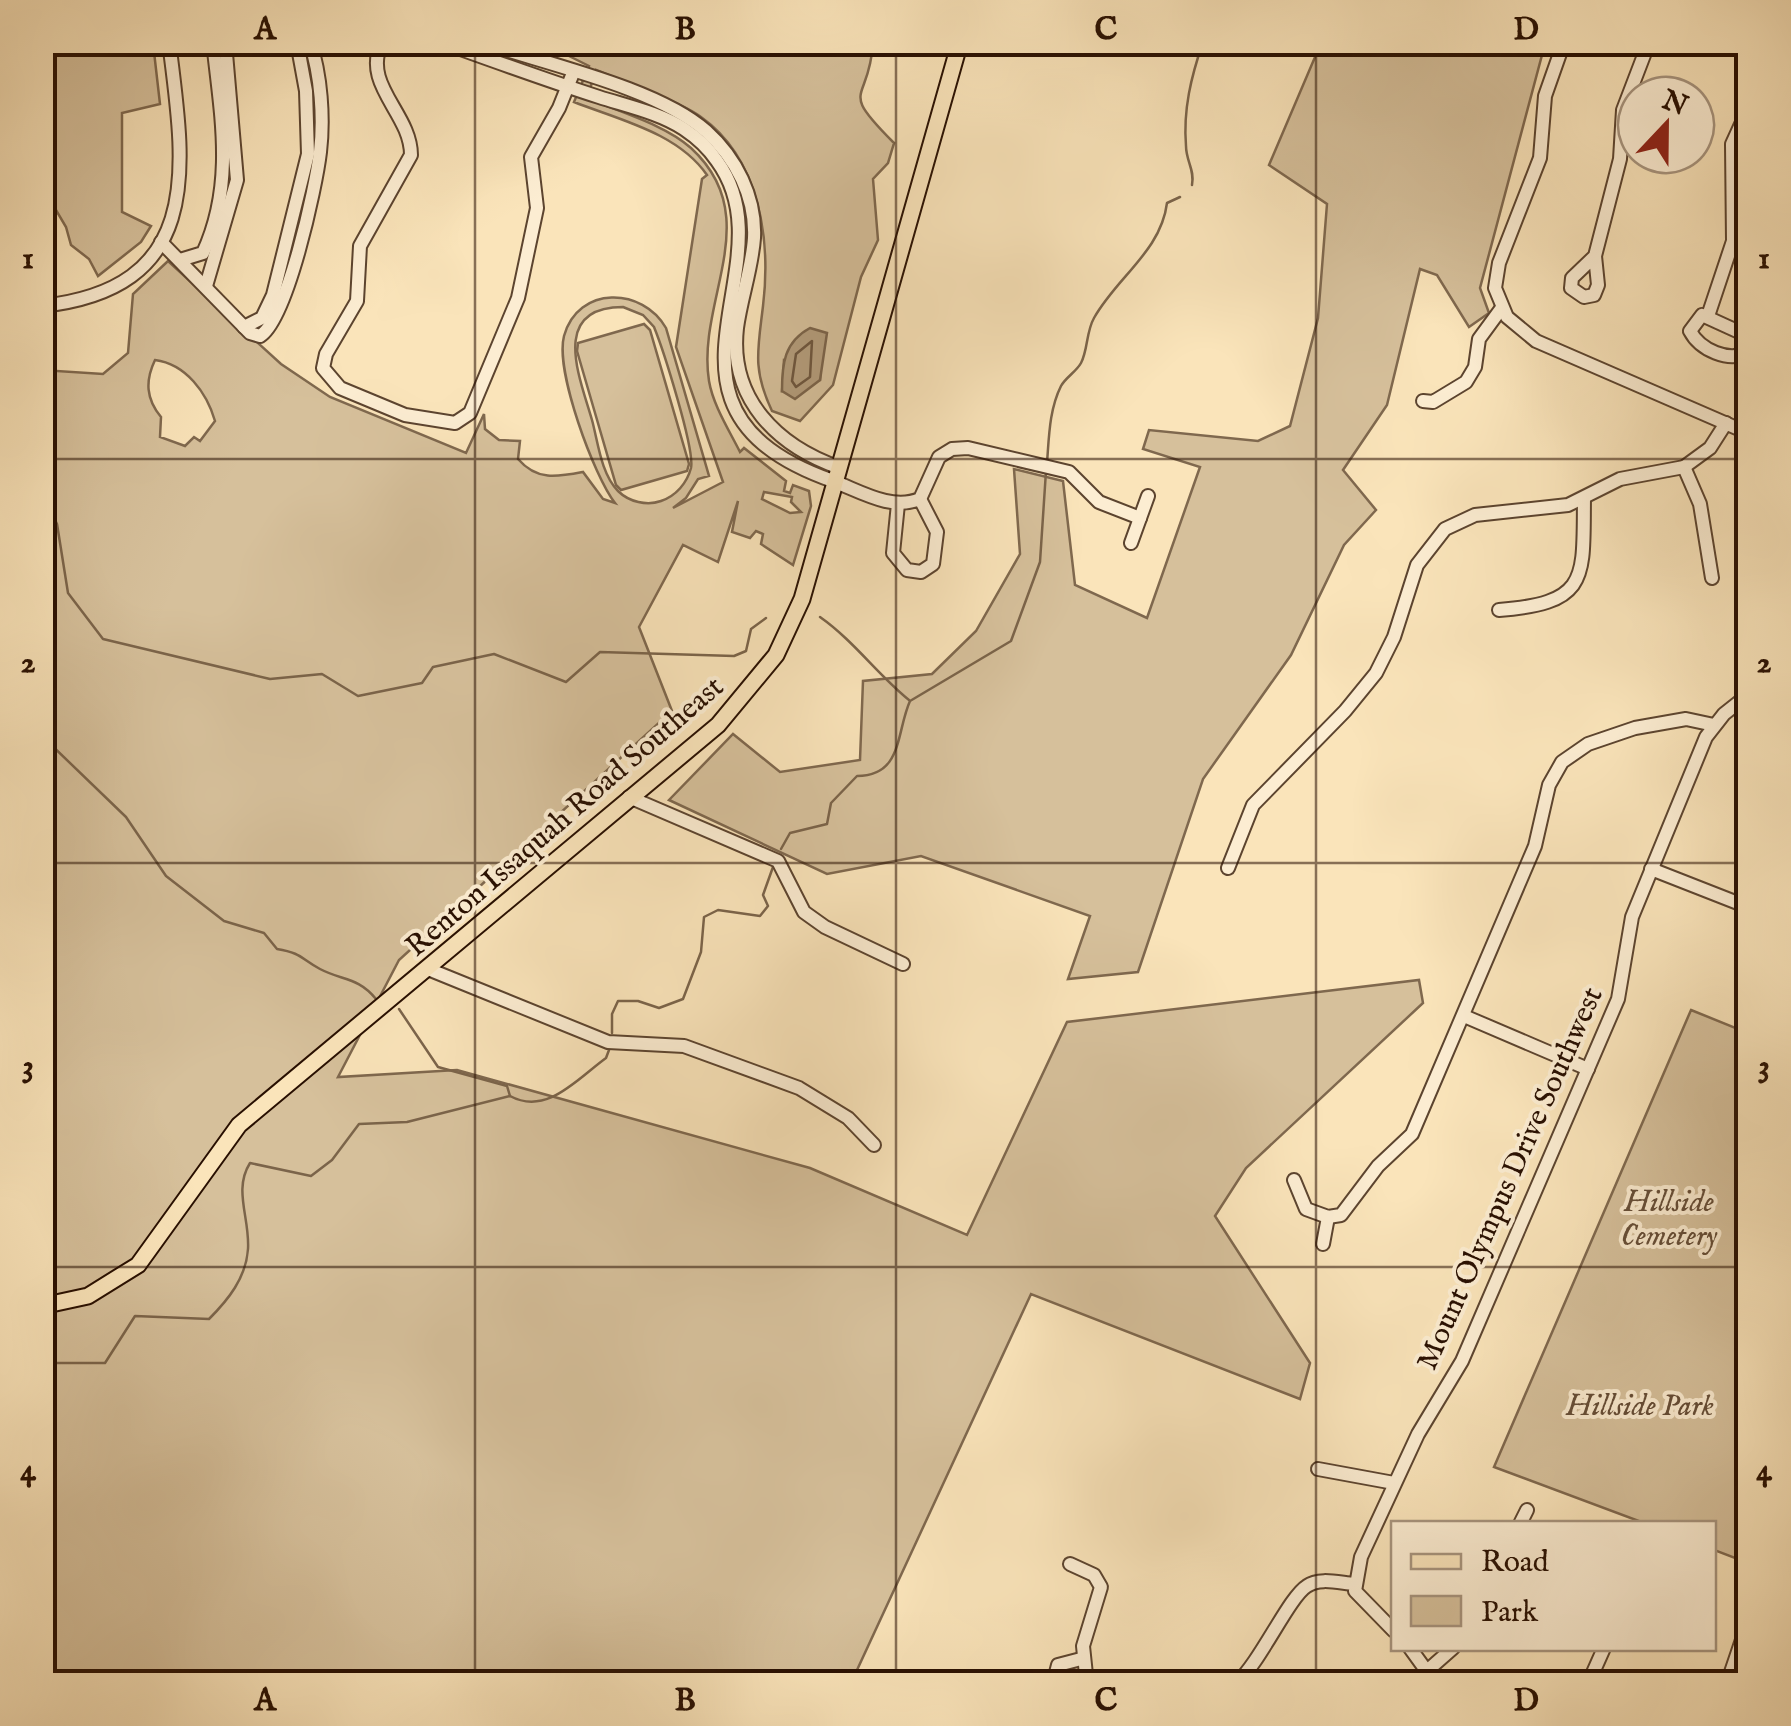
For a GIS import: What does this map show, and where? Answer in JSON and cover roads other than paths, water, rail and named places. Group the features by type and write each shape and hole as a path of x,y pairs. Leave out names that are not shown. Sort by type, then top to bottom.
{"main road":[{"name":"Renton Issaquah Road Southeast","path":"42,1306 88,1296 138,1265 239,1125 718,725 776,655 802,599 960,42"}],"street":[{"path":"42,306 107,292 140,269 173,218 182,178 169,42"},
{"path":"180,260 203,254 223,196 226,158 212,42"},
{"path":"206,286 237,180 225,42"},
{"path":"244,327 262,318 273,294 308,154 306,91 297,42"},
{"path":"161,242 244,327 255,336 265,334 280,309 318,161 318,82 310,42"},
{"path":"382,42 376,70 409,138 411,155 360,246 357,301 326,354 324,368 340,388 405,414 455,423 464,419 475,405 518,298 537,208 529,172 531,156 573,72"},
{"path":"442,42 673,123 718,162 733,193 740,230 722,343 731,394 748,425 775,452 799,468 838,475"},
{"path":"481,42 673,108 707,132 730,158 746,190 754,221 737,337 745,387 777,435 801,452 898,504 920,498"},
{"path":"1564,42 1546,96 1540,158 1496,274 1496,296 1502,309 1514,326 1536,341 1748,433"},
{"path":"1594,256 1620,159 1623,110 1649,42"},
{"path":"1708,316 1733,241 1732,144 1748,109"},
{"path":"1423,401 1433,402 1466,382 1475,367 1479,339 1502,309"},
{"path":"1748,336 1708,316 1698,318 1691,326 1696,340 1728,357 1748,352"},
{"path":"1228,868 1253,805 1345,711 1376,673 1394,636 1418,566 1437,537 1475,515 1556,508 1636,474 1684,467 1710,448 1726,424"},
{"path":"898,504 893,553 907,570 920,572 933,564 937,532 920,498 933,463 952,449 968,448 1068,472 1099,502 1140,518"},
{"path":"1684,467 1700,504 1712,578"},
{"path":"1131,543 1148,496"},
{"path":"1499,610 1552,603 1572,588 1582,563 1584,498"},
{"path":"1294,1180 1302,1206 1328,1216 1346,1211 1378,1166 1412,1134 1535,846 1550,786 1562,762 1588,744 1635,728 1686,720 1714,725 1748,694"},
{"name":"Mount Olympus Drive Southwest","path":"1354,1584 1360,1556 1394,1483 1462,1362 1618,999 1632,918 1714,725"},
{"path":"629,798 778,860 804,912 826,928 903,964"},
{"path":"1651,869 1748,907"},
{"path":"428,969 608,1042 684,1046 798,1088 848,1118 874,1144"},
{"path":"1464,1016 1588,1069"},
{"path":"1323,1244 1328,1216"},
{"path":"1318,1469 1394,1483"},
{"path":"1070,1564 1089,1570 1101,1588 1081,1660 1086,1684"},
{"path":"1236,1684 1266,1650 1306,1586 1354,1584 1360,1600 1391,1628"},
{"path":"1727,1684 1748,1622"},
{"path":"1412,1651 1436,1684"},
{"path":"1428,1670 1450,1651"},
{"path":"1588,1684 1603,1651"},
{"path":"1053,1684 1058,1665 1081,1660"}],"water":[{"path":"810,328 827,333 820,380 795,399 782,391 784,363 795,340"}],"waterway":[{"path":"1192,185 1186,119 1203,42"},
{"path":"1047,463 1057,395 1081,363 1094,318 1147,250 1167,203 1180,197"},
{"path":"781,849 790,833 827,824 831,803 857,776 883,769 895,750 910,701 1011,641 1040,562 1046,471"},
{"path":"42,493 57,524 68,593 103,639 270,679 322,674 358,696 422,683 433,667 494,654 566,682 600,652 734,656 746,651 751,629 766,618"},
{"path":"820,617 909,700"},
{"path":"42,736 126,817 166,876 224,921 264,933 277,949 297,954 320,969 356,983 376,999"},
{"path":"612,1033 612,1014 618,1001 638,1001 659,1008 683,999 701,952 704,917 718,910 760,916 768,906 763,895 773,867"},
{"path":"399,1009 438,1067 507,1086 510,1096"},
{"path":"42,1377 56,1363 105,1363 135,1316 209,1319 235,1288 247,1260 243,1183 250,1163 311,1176 332,1160 359,1124 407,1122 510,1096 524,1101 549,1098 573,1085 606,1058 609,1050"}],"park label":[{"name":"Hillside Cemetery","path":"1669,1218"},
{"name":"Hillside Park","path":"1640,1405"}]}
